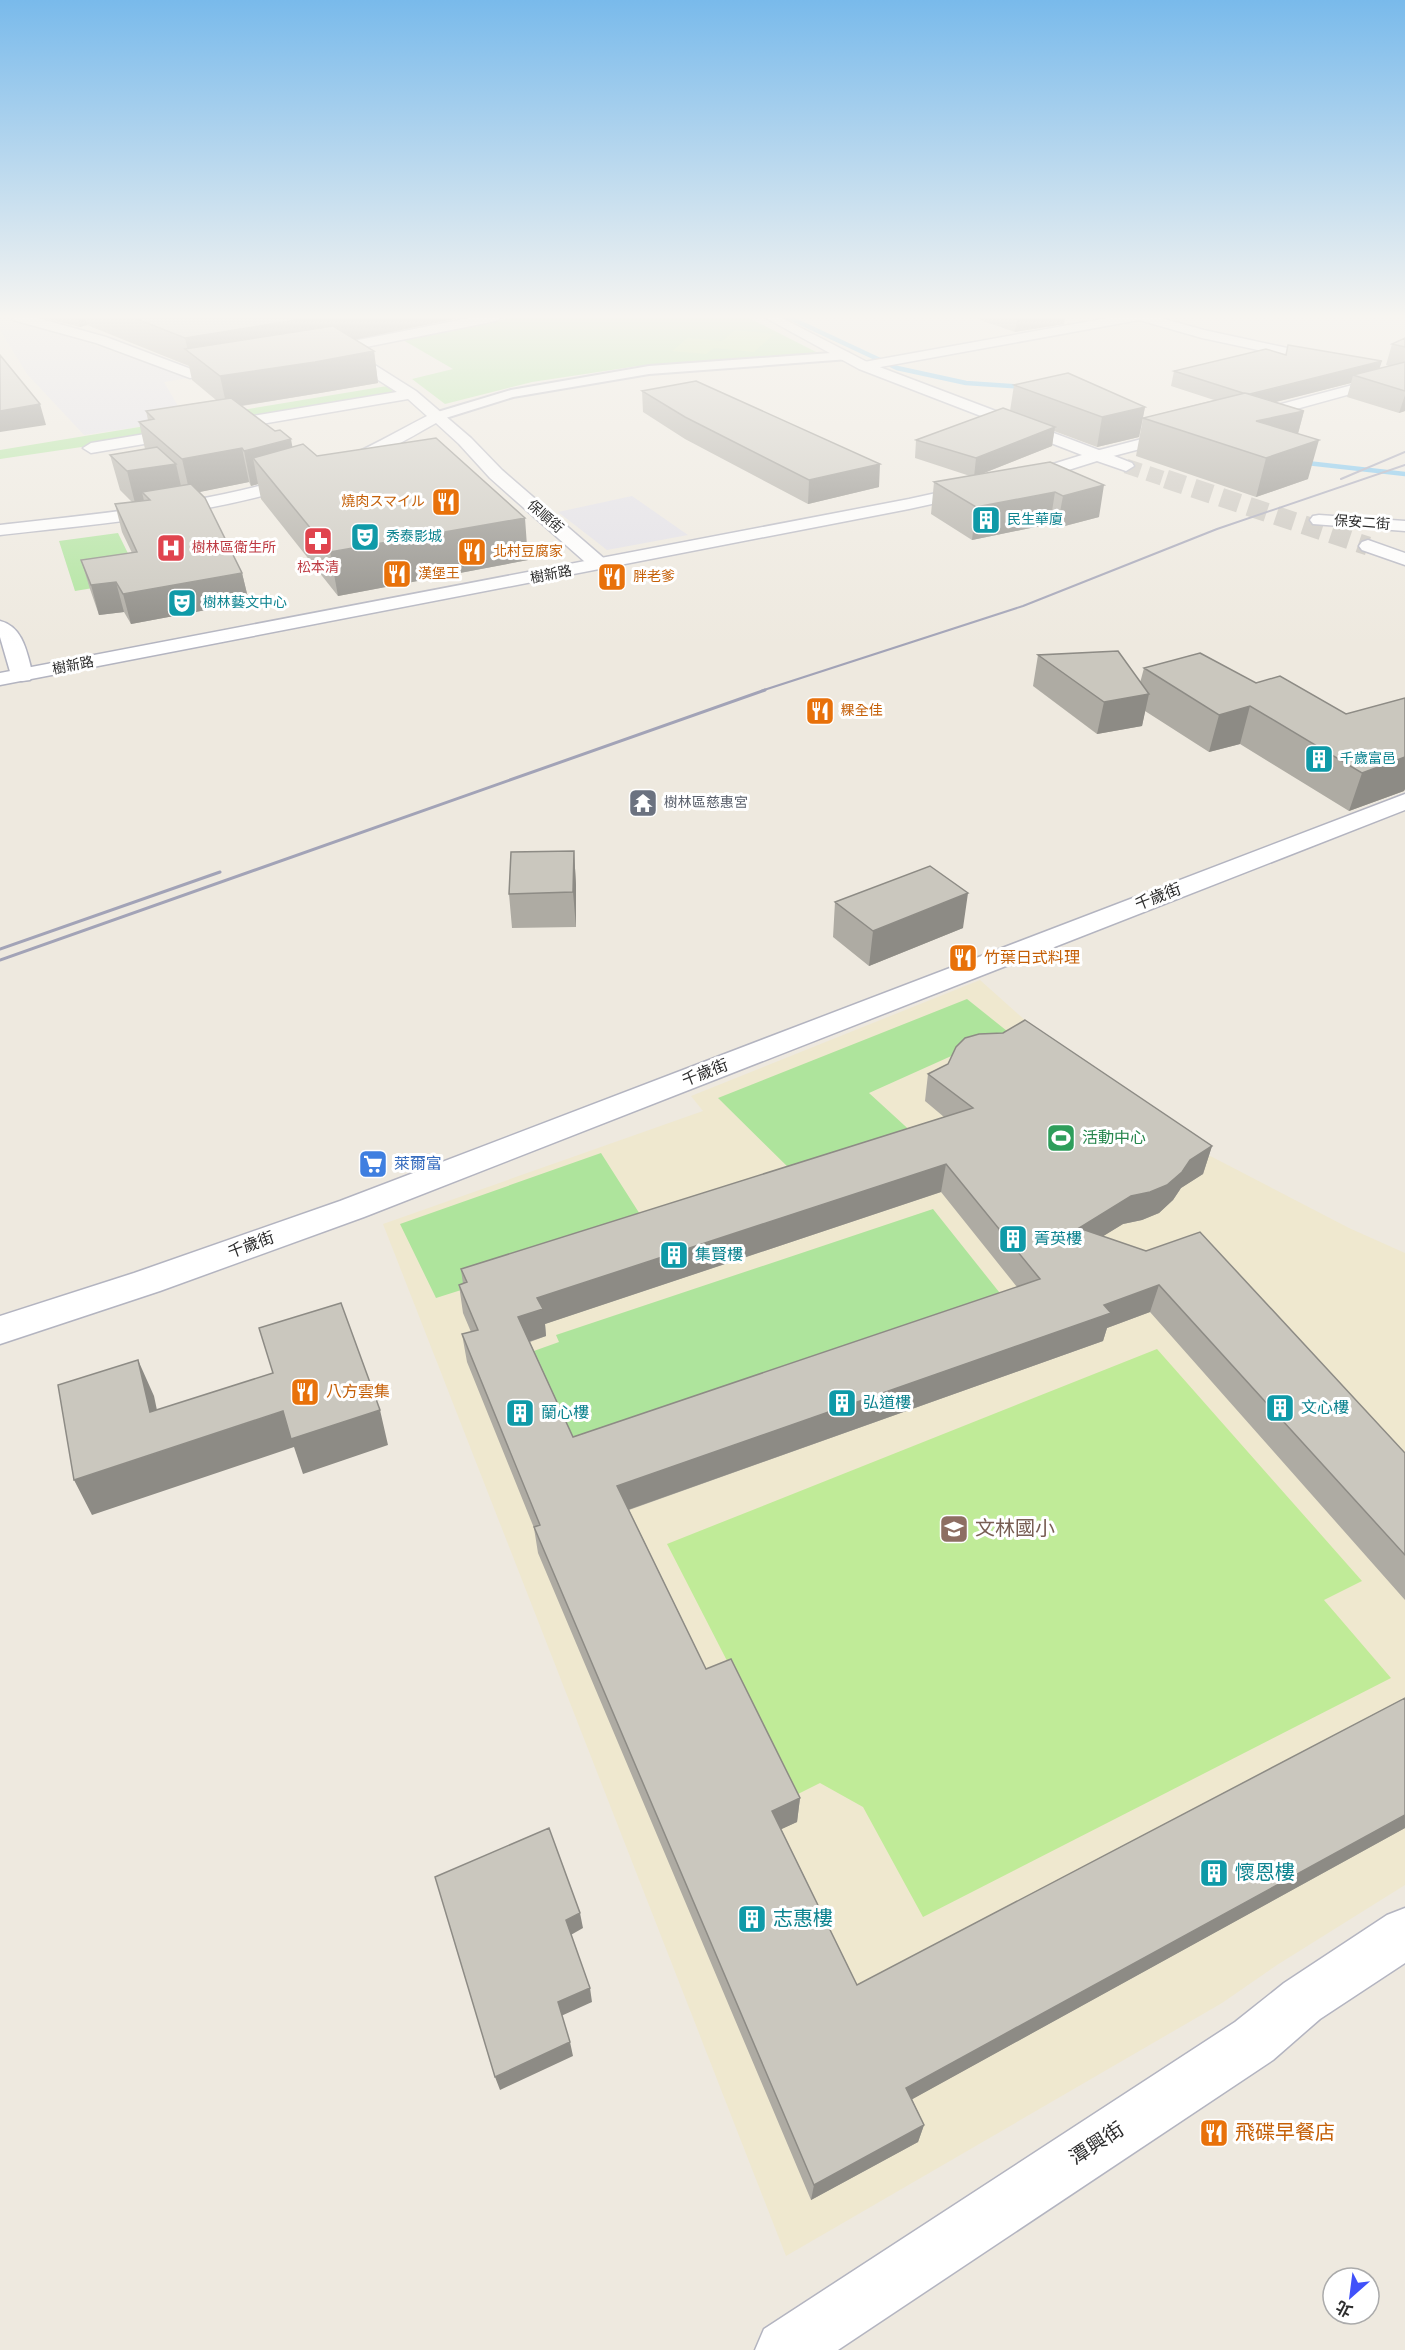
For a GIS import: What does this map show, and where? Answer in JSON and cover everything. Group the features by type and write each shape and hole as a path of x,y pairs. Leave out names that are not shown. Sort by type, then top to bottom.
{"street":[{"path":"92,448 218,427"},
{"path":"0,530 83,520 268,488 328,470 418,427"},
{"name":"保順街","path":"448,427 465,441 496,474 600,565"},
{"path":"1024,427 1126,466"},
{"name":"樹新路","path":"0,679 909,504 1018,480 1198,430"},
{"name":"保安二街","path":"1319,520 1405,526"},
{"path":"1368,546 1405,559"},
{"path":"0,627 11,636 22,675"},
{"name":"千歲街","path":"0,1330 147,1282 352,1209 1405,801"},
{"name":"潭興街","path":"785,2350 1254,2041 1302,2001 1405,1933"}],"shaded area":[{"path":"76,427 141,427 84,435"},
{"path":"632,496 688,535 607,550 558,512"},
{"name":"文林國小","path":"980,980 1064,1055 1193,1147 1349,1228 1405,1253 1405,1885 1277,1965 1222,2003 786,2256 383,1224 703,1111 691,1096"}],"green space":[{"path":"141,427 208,427 0,459 0,450"},
{"path":"118,533 141,580 75,591 59,541"},
{"path":"967,999 1007,1031 869,1093 916,1136 793,1172 718,1098"},
{"path":"601,1153 650,1230 436,1298 400,1224"},
{"path":"933,1209 1007,1302 580,1456 531,1352 559,1342 556,1335"},
{"path":"1157,1349 1362,1581 1324,1600 1391,1678 923,1917 863,1807 820,1783 796,1795 667,1544"}],"building":[{"path":"144,427 269,427 275,431 280,430 291,439 244,451 242,448 182,459"},
{"path":"704,427 797,427 880,464 809,480"},
{"path":"952,427 1055,427 976,458 916,440"},
{"path":"1170,427 1275,427 1319,440 1266,458"},
{"path":"436,438 525,518 330,552 253,458 303,444 317,456"},
{"path":"157,447 176,464 127,471 110,455"},
{"path":"1050,462 1104,485 1063,496 1055,492 976,507 934,482"},
{"path":"191,484 205,498 242,573 123,594 116,582 91,585 81,560 137,552 115,504 150,500 142,492"},
{"path":"1118,651 1149,694 1104,702 1038,655"},
{"path":"1200,653 1256,683 1280,676 1346,714 1405,698 1405,757 1362,773 1250,706 1219,715 1144,668"},
{"path":"574,851 573,892 509,894 511,852"},
{"path":"930,866 968,893 873,931 835,902"},
{"path":"1025,1020 1212,1146 1190,1160 1182,1172 1167,1185 1131,1196 1079,1228 1146,1251 1200,1232 1405,1453 1405,1555 1159,1285 1104,1305 1111,1313 617,1486 706,1669 731,1659 800,1798 772,1811 857,1985 1405,1698 1405,1815 906,2088 924,2125 814,2185 534,1527 540,1525 462,1334 478,1330 459,1285 467,1282 461,1269 973,1108 928,1074 948,1064 956,1047 965,1038 979,1034 1003,1033","holes":["946,1164 1040,1279 573,1437 518,1317 543,1309 537,1298"]},
{"path":"341,1303 380,1410 291,1439 283,1411 74,1480 58,1385 138,1360 150,1412 273,1373 259,1328"},
{"path":"549,1828 580,1913 566,1920 590,1988 558,2002 570,2042 495,2077 435,1877"}],"waterway":[{"path":"1298,462 1405,474"}],"tunnel":[{"path":"1126,466 1171,481"},
{"path":"1166,479 1368,546"}],"railway":[{"path":"1341,479 1405,452"},
{"path":"761,691 1023,606 1217,529 1405,465"},
{"path":"0,960 765,690"},
{"path":"0,949 220,872"}],"place":[{"name":"燒肉スマイル","path":"446,502"},
{"name":"民生華廈","path":"986,520"},
{"name":"秀泰影城","path":"365,537"},
{"name":"松本清","path":"318,541"},
{"name":"樹林區衛生所","path":"171,548"},
{"name":"北村豆腐家","path":"472,552"},
{"name":"漢堡王","path":"397,574"},
{"name":"胖老爹","path":"612,577"},
{"name":"樹林藝文中心","path":"182,603"},
{"name":"粿全佳","path":"820,711"},
{"name":"千歲富邑","path":"1319,759"},
{"name":"樹林區慈惠宮","path":"643,803"},
{"name":"竹葉日式料理","path":"963,958"},
{"name":"活動中心","path":"1061,1138"},
{"name":"萊爾富","path":"373,1164"},
{"name":"菁英樓","path":"1013,1239"},
{"name":"集賢樓","path":"674,1255"},
{"name":"八方雲集","path":"305,1392"},
{"name":"弘道樓","path":"842,1403"},
{"name":"文心樓","path":"1280,1408"},
{"name":"蘭心樓","path":"520,1413"},
{"name":"文林國小","path":"954,1529"},
{"name":"懷恩樓","path":"1214,1873"},
{"name":"志惠樓","path":"752,1919"},
{"name":"飛碟早餐店","path":"1214,2133"}]}
